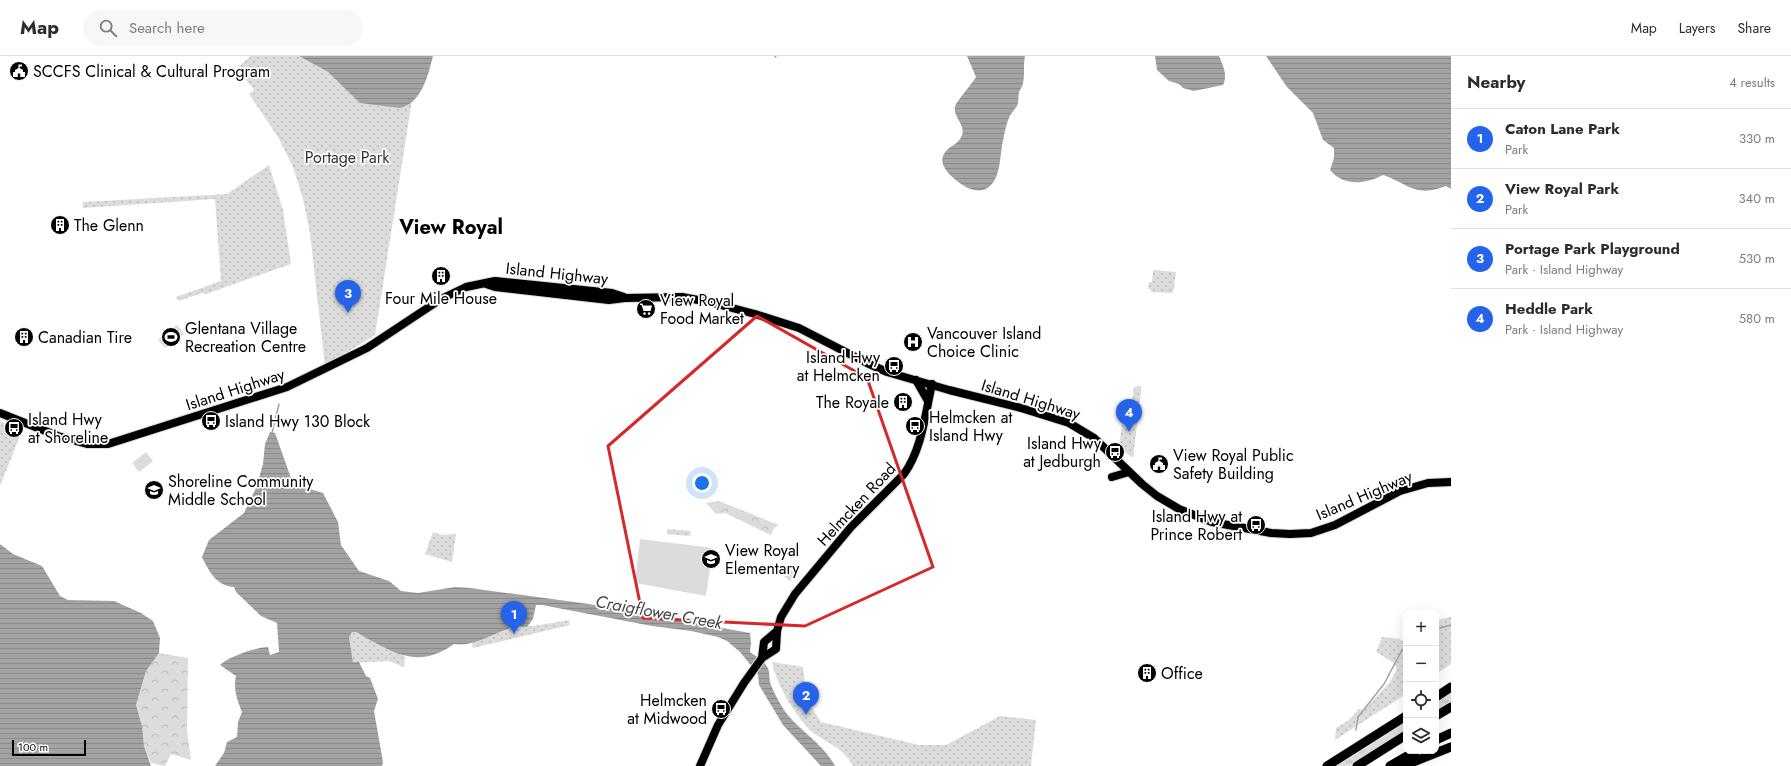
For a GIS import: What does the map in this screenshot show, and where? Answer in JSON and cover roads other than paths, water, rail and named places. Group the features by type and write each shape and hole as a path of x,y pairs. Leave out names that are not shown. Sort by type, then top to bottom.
{"highway":[{"path":"1439,695 1451,687"},
{"path":"1439,714 1451,707"},
{"path":"1327,766 1403,718"},
{"path":"1439,739 1451,733"},
{"path":"1357,766 1403,737"},
{"path":"1403,766 1451,747"},
{"path":"1390,766 1411,754"}],"main road":[{"name":"Island Highway","path":"0,413 65,438 86,444 108,444 287,388 367,348 454,291 495,281 612,293 625,298 685,298 709,302 770,318 799,328 867,363 916,380 1021,408 1069,423 1094,438 1118,462 1157,496 1191,515 1237,528 1290,534 1311,533 1335,524 1400,491 1428,484 1451,482"},
{"path":"916,380 928,401"},
{"name":"Helmcken Road","path":"772,640 784,611 795,594 851,527 904,474 910,466 917,452 932,384"},
{"path":"1118,462 1112,477 1129,472"},
{"path":"772,640 776,648 767,649 764,642 772,640"},
{"path":"700,766 718,725 767,649"}],"waterway":[{"path":"272,433 279,404"},
{"name":"Craigflower Creek","path":"1439,628 1451,625"},
{"name":"Craigflower Creek","path":"1356,730 1358,717 1384,684 1403,649"}],"place":[{"name":"SCCFS Clinical & Cultural Program","path":"19,71"},
{"name":"The Glenn","path":"60,225"},
{"name":"Four Mile House","path":"441,276"},
{"name":"View Royal Food Market","path":"646,309"},
{"name":"Portage Park Playground","path":"348,313"},
{"name":"Canadian Tire","path":"24,337"},
{"name":"Glentana Village Recreation Centre","path":"171,337"},
{"name":"Vancouver Island Choice Clinic","path":"913,342"},
{"name":"Island Hwy at Helmcken","path":"894,366"},
{"name":"The Royale","path":"903,402"},
{"name":"Island Hwy 130 Block","path":"211,421"},
{"name":"Helmcken at Island Hwy","path":"915,426"},
{"name":"Island Hwy at Shoreline","path":"14,428"},
{"name":"Heddle Park","path":"1129,432"},
{"name":"Island Hwy at Jedburgh","path":"1115,452"},
{"name":"View Royal Public Safety Building","path":"1159,464"},
{"name":"Shoreline Community Middle School","path":"154,490"},
{"name":"Island Hwy at Prince Robert","path":"1256,525"},
{"name":"View Royal Elementary","path":"711,559"},
{"name":"Caton Lane Park","path":"514,634"},
{"name":"Office","path":"1147,673"},
{"name":"Helmcken at Midwood","path":"721,709"},
{"name":"View Royal Park","path":"806,715"}],"district":[{"name":"View Royal","path":"451,227"}],"park label":[{"name":"Portage Park","path":"347,157"}]}
